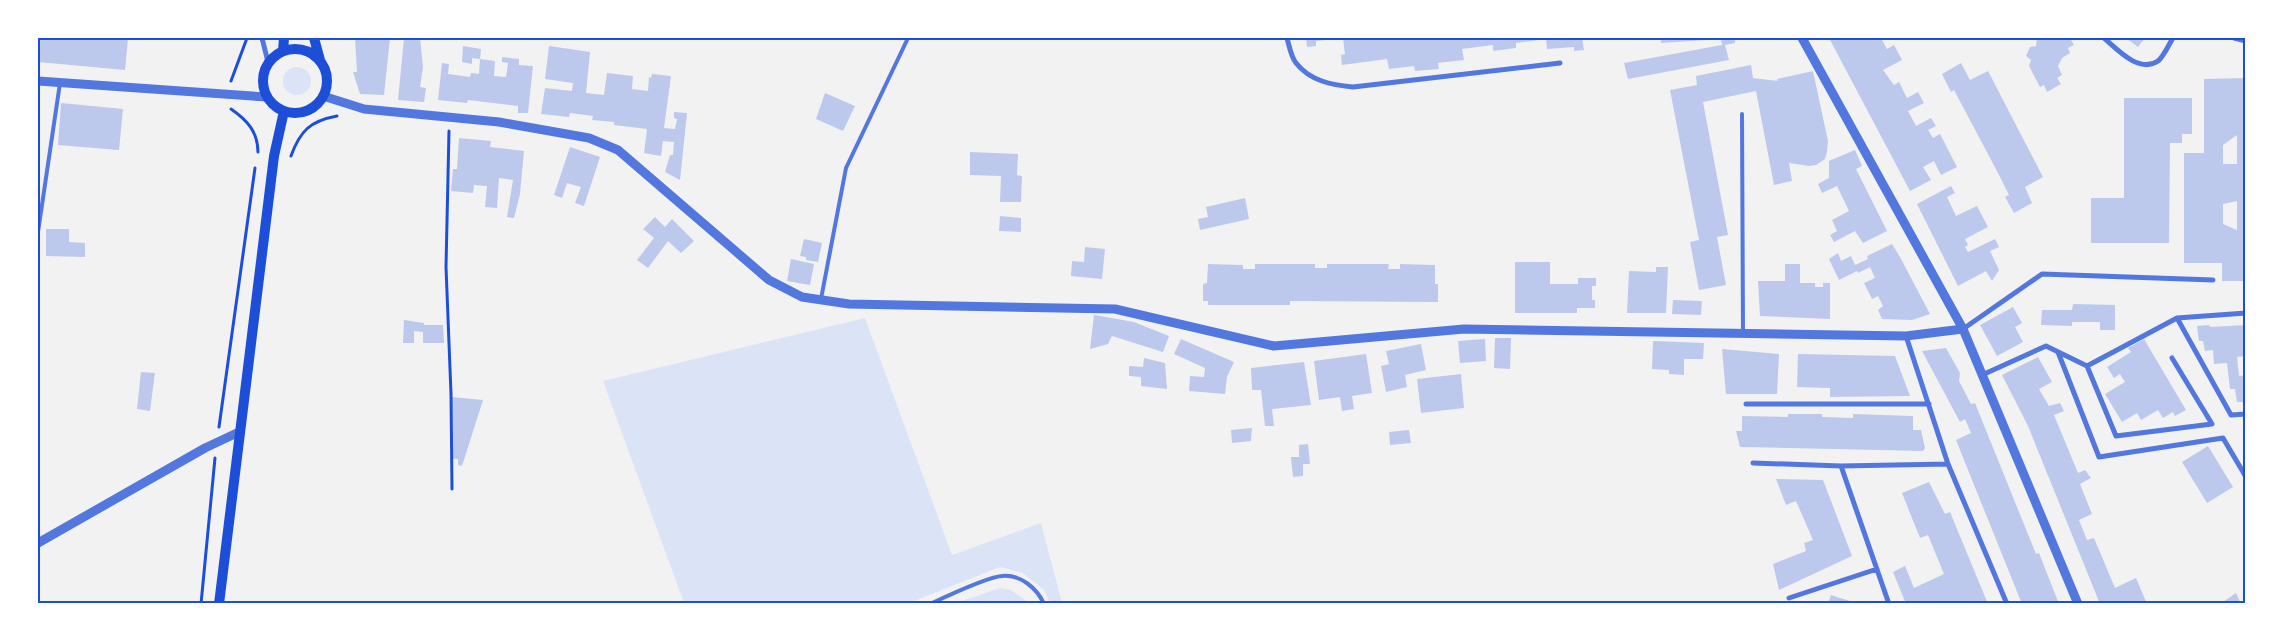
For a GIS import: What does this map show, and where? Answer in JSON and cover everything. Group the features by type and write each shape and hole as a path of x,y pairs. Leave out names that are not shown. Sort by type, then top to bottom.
{"main road":[{"path":"283,51 284,38"},
{"path":"314,38 327,82 323,96 316,105 306,111 295,113 284,111 271,103 266,97 262,79 268,62 283,51 303,49 320,61"},
{"path":"219,604 274,156 284,111"}],"street":[{"path":"262,38 268,62"},
{"path":"1287,38 1296,63 1313,77 1329,84 1353,87 1560,63"},
{"path":"1802,38 1963,329 2078,604"},
{"path":"2104,38 2131,61 2150,64 2159,60 2173,38"},
{"path":"2234,38 2246,40"},
{"path":"38,81 266,97"},
{"path":"323,96 364,109 499,122 589,138 618,150 769,280 802,297 849,304 1115,309 1274,346 1464,329 1906,336 1963,329 2042,274 2213,280"},
{"path":"2087,366 2177,318 2246,313"},
{"path":"2177,318 2231,415 2246,414"},
{"path":"1906,336 1948,464 2007,604"},
{"path":"1982,375 2046,346 2087,366 2116,436 2212,424 2172,358"},
{"path":"2058,351 2099,457 2223,438 2246,476"},
{"path":"1746,404 1929,404"},
{"path":"38,543 217,441 239,432"},
{"path":"1753,463 1840,466 1948,464"},
{"path":"1840,466 1889,604"},
{"path":"1789,598 1877,569"}],"lane":[{"path":"820,300 846,168 908,38"},
{"path":"38,232 60,83"},
{"path":"1742,114 1743,334"},
{"path":"930,604 1001,576 1020,578 1039,593 1044,604"}],"path":[{"path":"201,604 217,441 258,150 254,130 244,118 226,106 226,94 247,38"},
{"path":"289,163 298,138 318,120 346,114"},
{"path":"450,117 446,267 451,394 452,489"}],"shaded area":[{"path":"297,67 307,71 311,81 307,91 297,95 287,91 283,81 287,71"},
{"path":"865,318 952,555 1041,523 1062,603 1050,603 1044,590 1023,573 1000,567 909,603 684,603 603,381"},
{"path":"1000,588 1011,590 1029,603 956,603"}],"building":[{"path":"38,38 128,38 125,70 38,62"},
{"path":"355,38 390,38 384,95 360,94 353,72 357,72"},
{"path":"404,38 420,38 423,67 420,87 426,88 424,102 398,100"},
{"path":"1306,38 1334,39 1316,41 1316,46 1307,47"},
{"path":"1343,38 1582,38 1584,50 1574,51 1574,47 1547,49 1546,39 1516,43 1516,48 1493,51 1493,45 1462,49 1464,60 1438,63 1439,69 1415,71 1414,66 1389,69 1387,59 1342,65 1341,55 1345,54"},
{"path":"1661,38 1735,38 1735,43 1725,45 1729,60 1628,79 1624,63 1722,45 1721,39 1661,43"},
{"path":"1829,38 1881,38 1887,49 1894,45 1902,60 1883,70 1894,85 1899,82 1907,98 1918,92 1924,103 1908,111 1916,126 1931,118 1936,126 1928,130 1933,138 1940,134 1957,167 1941,175 1934,161 1923,167 1931,180 1910,191"},
{"path":"2037,38 2070,38 2074,45 2068,48 2070,53 2062,58 2058,66 2062,75 2057,78 2061,84 2047,92 2044,85 2040,87 2029,66 2031,60 2026,56 2030,47 2036,46"},
{"path":"2126,38 2145,38 2138,47"},
{"path":"463,46 481,49 480,59 472,58 472,64 462,62"},
{"path":"549,46 590,52 586,93 604,95 607,73 633,76 632,89 648,91 649,77 651,78 652,74 671,76 664,128 675,129 677,119 674,118 674,112 687,113 680,180 665,172 670,155 673,155 674,142 663,141 661,156 644,153 647,129 614,125 614,122 592,120 593,116 570,113 569,117 541,114 545,88 572,91 573,83 545,79"},
{"path":"502,57 519,59 519,65 533,66 528,113 518,113 518,106 468,100 467,103 438,100 442,63 449,64 448,74 470,77 471,73 479,74 480,59 495,61 494,76 506,77 508,63 502,62"},
{"path":"1961,63 1970,80 1988,71 2043,177 2025,187 2032,203 2014,213 2005,197 2009,195 1998,173 1954,90 1951,92 1942,74"},
{"path":"1751,65 1753,78 1778,81 1777,79 1813,71 1828,141 1827,152 1825,159 1816,165 1809,166 1789,163 1792,181 1774,185 1756,91 1703,102 1728,235 1717,237 1726,285 1699,290 1690,242 1699,240 1670,90 1697,85 1696,76"},
{"path":"2246,78 2246,281 2222,281 2222,263 2184,263 2184,153 2204,153 2204,79","holes":["2237,135 2237,164 2223,164 2223,145","2237,201 2237,230 2223,224 2223,204"]},
{"path":"825,93 855,106 843,131 816,119"},
{"path":"2124,98 2192,98 2192,134 2182,134 2182,143 2170,143 2169,243 2091,243 2091,198 2124,198"},
{"path":"61,103 123,109 119,150 58,145"},
{"path":"459,138 491,141 490,147 524,151 520,194 514,218 507,217 513,180 499,178 497,208 485,207 487,186 474,185 473,193 451,191 453,169 457,169"},
{"path":"570,147 600,157 584,206 575,203 581,187 567,183 562,198 554,195"},
{"path":"1855,150 1862,166 1856,169 1887,231 1863,243 1855,231 1834,242 1830,235 1837,231 1832,220 1849,211 1837,186 1822,193 1818,184 1829,178 1829,161"},
{"path":"970,152 1018,154 1017,175 1022,176 1021,202 1000,202 1001,176 970,175"},
{"path":"1951,186 1955,193 1947,197 1956,216 1977,206 1988,227 1965,239 1968,245 1965,247 1968,252 1995,239 1999,247 1990,251 1999,270 1992,281 1986,271 1958,286 1917,204"},
{"path":"1245,198 1249,219 1200,230 1198,219 1208,217 1206,207"},
{"path":"1000,216 1021,218 1021,232 999,231"},
{"path":"655,217 665,227 672,219 694,241 681,253 668,241 648,268 637,260 654,238 643,229"},
{"path":"46,229 69,229 69,242 85,243 85,257 46,256"},
{"path":"804,239 822,243 818,262 806,260 806,257 800,256"},
{"path":"1892,244 1930,314 1912,320 1882,319 1878,310 1883,306 1878,296 1872,299 1864,283 1875,278 1870,267 1839,280 1829,259 1838,253 1841,261 1851,256 1855,265 1868,259 1867,256"},
{"path":"1085,247 1105,249 1102,279 1071,276 1072,261 1084,262"},
{"path":"791,259 814,264 810,285 787,281"},
{"path":"1515,262 1550,262 1550,284 1578,284 1578,278 1596,278 1596,286 1592,286 1592,300 1595,300 1595,308 1577,308 1577,313 1515,313"},
{"path":"1208,264 1243,265 1243,269 1255,269 1255,264 1315,264 1315,268 1327,268 1327,264 1389,264 1388,269 1400,269 1400,264 1435,265 1435,284 1438,284 1438,302 1290,301 1290,305 1208,305 1208,301 1203,301 1203,284 1207,283"},
{"path":"1785,264 1800,264 1800,283 1815,283 1815,287 1823,287 1823,283 1830,283 1830,319 1760,316 1758,281 1785,281"},
{"path":"1656,267 1668,267 1666,313 1627,313 1629,271 1656,272"},
{"path":"1673,300 1702,301 1701,315 1672,314"},
{"path":"2073,304 2115,305 2115,330 2100,330 2100,322 2072,322 2072,326 2041,325 2042,310 2072,310"},
{"path":"2013,307 2022,323 2015,327 2023,342 1997,356 1980,325"},
{"path":"1094,315 1134,322 1169,336 1163,352 1112,336 1108,344 1090,349"},
{"path":"404,320 424,323 424,325 443,325 444,343 423,343 423,332 414,331 414,343 403,343"},
{"path":"2209,325 2210,327 2246,325 2246,356 2237,357 2239,376 2246,375 2246,402 2237,402 2235,389 2230,389 2227,363 2214,364 2213,350 2205,351 2203,341 2199,341 2197,326"},
{"path":"1495,338 1511,338 1510,369 1494,368"},
{"path":"1181,339 1234,362 1227,377 1225,394 1189,391 1190,376 1204,377 1205,368 1174,354"},
{"path":"1485,339 1486,361 1460,363 1458,341"},
{"path":"2144,339 2186,410 2175,416 2173,412 2163,418 2158,410 2141,420 2137,413 2122,422 2105,394 2125,382 2120,374 2114,378 2107,367 2131,352 2128,348"},
{"path":"1653,341 1704,343 1703,359 1684,359 1684,375 1669,374 1669,370 1652,369"},
{"path":"1421,344 1426,370 1405,375 1407,387 1386,392 1381,366 1389,364 1386,351"},
{"path":"1946,348 1960,373 1959,381 1971,404 1975,403 2036,554 2039,553 2059,604 2022,604 1956,440 1971,433 1965,419 1960,422 1922,351"},
{"path":"1722,349 1779,354 1777,394 1726,394"},
{"path":"1366,354 1372,393 1352,396 1354,409 1342,411 1340,397 1319,400 1314,361"},
{"path":"1798,354 1895,356 1910,396 1830,397 1830,388 1797,387"},
{"path":"2038,357 2052,382 2039,389 2049,406 2060,403 2064,411 2054,415 2078,473 2085,470 2091,478 2080,484 2092,514 2079,520 2087,540 2094,538 2115,588 2136,578 2147,604 2100,604 2028,426 2002,375"},
{"path":"1144,358 1165,363 1167,389 1141,386 1141,377 1129,376 1129,366 1143,367"},
{"path":"1304,362 1311,405 1272,409 1274,426 1265,426 1261,390 1252,390 1251,368"},
{"path":"141,372 155,373 150,411 137,409"},
{"path":"1461,374 1464,408 1421,413 1417,379"},
{"path":"452,397 483,400 462,466 458,465 458,459 453,459"},
{"path":"1788,414 1822,414 1822,417 1853,418 1853,414 1913,416 1913,430 1921,430 1925,448 1923,451 1740,447 1736,431 1742,431 1742,416 1788,417"},
{"path":"1252,428 1251,441 1232,443 1231,430"},
{"path":"1409,430 1411,443 1390,445 1389,432"},
{"path":"1308,444 1310,464 1303,464 1303,476 1293,477 1291,457 1299,457 1299,445"},
{"path":"2208,446 2233,487 2207,503 2182,462"},
{"path":"1776,479 1823,480 1852,556 1779,590 1773,564 1806,551 1804,543 1813,540 1796,501 1786,505"},
{"path":"1929,482 1945,514 1950,512 1988,604 1946,602 1944,604 1906,604 1893,572 1905,566 1914,588 1944,574 1928,535 1920,538 1902,493"},
{"path":"2236,593 2241,604 2220,604"},
{"path":"1831,595 1856,603 1856,604 1828,604"}]}
